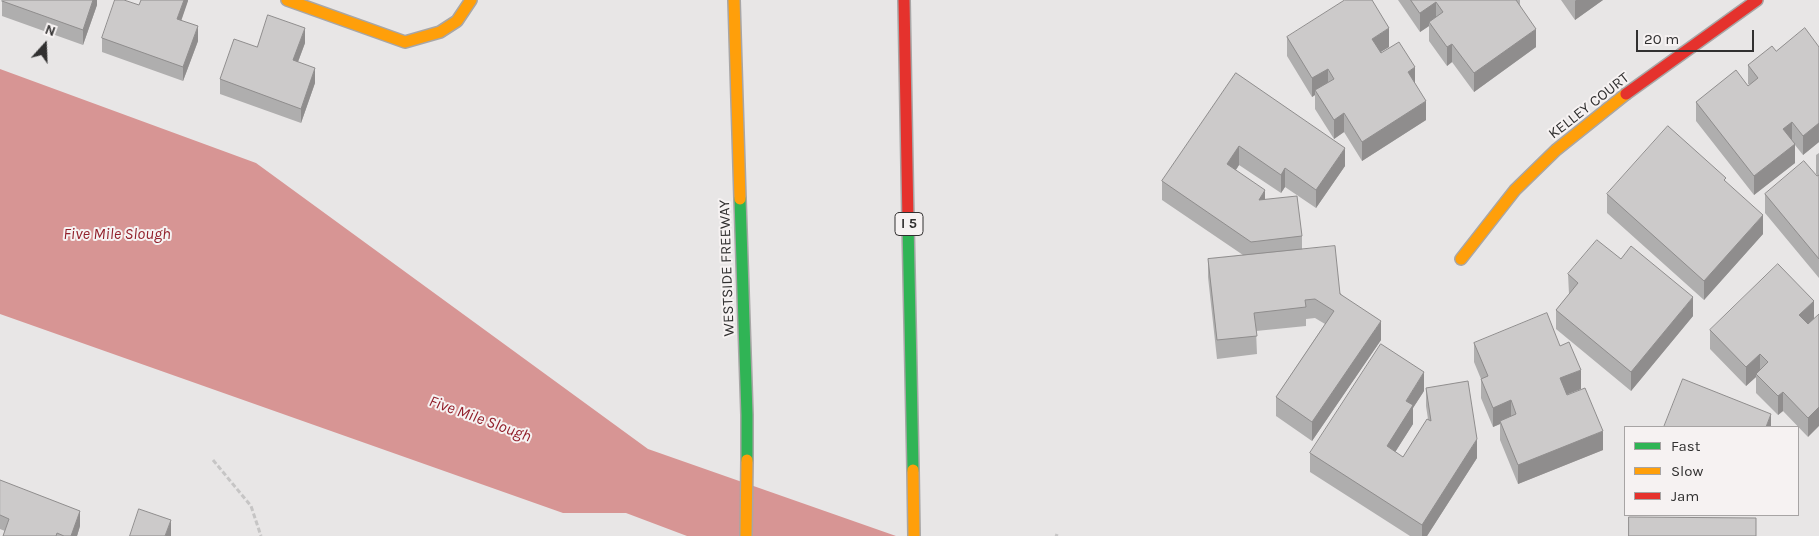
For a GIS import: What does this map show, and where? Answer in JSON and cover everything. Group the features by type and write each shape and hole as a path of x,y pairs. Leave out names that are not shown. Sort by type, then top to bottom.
{"main road":[{"path":"287,0 405,42 440,32 456,21 471,0"},
{"name":"WESTSIDE FREEWAY","path":"734,0 747,415 746,536"},
{"name":"I 5","path":"904,0 914,536"},
{"name":"KELLEY COURT","path":"1461,259 1516,190 1556,150 1622,97 1757,0"}],"path":[{"path":"213,460 251,506 261,536"}],"water":[{"name":"Five Mile Slough","path":"0,69 256,163 648,449 896,536 687,536 626,513 563,513 0,314"}],"building":[{"path":"3,0 93,0 83,30"},
{"path":"115,0 124,0 139,5 141,0 184,0 177,19 198,26 183,67 102,38"},
{"path":"1345,0 1372,0 1389,28 1372,39 1381,53 1399,42 1415,67 1408,72 1426,101 1362,142 1344,113 1334,120 1315,90 1334,79 1328,69 1312,78 1287,37"},
{"path":"1411,0 1516,0 1536,29 1474,73 1452,44 1447,47 1429,22 1443,12 1436,2 1420,13"},
{"path":"268,15 305,28 293,60 315,68 301,109 220,79 234,39 257,47"},
{"path":"1805,28 1819,47 1819,123 1803,136 1792,122 1783,129 1795,144 1754,176 1696,102 1736,70 1748,86 1758,78 1748,65 1772,46 1776,51"},
{"path":"1236,73 1345,148 1316,190 1285,168 1281,175 1239,146 1227,164 1265,190 1259,200 1297,196 1302,236 1251,242 1162,181"},
{"path":"1668,126 1726,178 1724,180 1763,215 1704,281 1607,194"},
{"path":"1804,161 1817,176 1819,175 1819,259 1765,194"},
{"path":"1597,240 1621,259 1631,246 1693,297 1631,372 1556,310 1578,283 1568,274"},
{"path":"1335,246 1340,294 1381,321 1312,422 1276,397 1334,311 1315,299 1305,300 1306,307 1254,313 1257,336 1217,340 1208,259"},
{"path":"1778,264 1814,301 1799,315 1808,324 1819,314 1819,407 1808,418 1783,392 1778,396 1756,374 1768,362 1760,354 1746,367 1710,330"},
{"path":"1547,313 1560,346 1569,342 1581,370 1560,378 1567,395 1585,388 1603,431 1518,465 1500,421 1516,414 1511,400 1493,408 1481,379 1488,376 1474,343"},
{"path":"1381,344 1424,372 1406,401 1413,405 1387,446 1403,457 1427,419 1431,421 1426,388 1468,381 1477,439 1422,525 1310,453"},
{"path":"1683,379 1771,414 1766,426 1664,426"},
{"path":"0,480 80,511 71,536 57,533 56,536 3,536 9,519 0,515"},
{"path":"139,509 171,520 165,536 130,536"},
{"path":"1629,517 1756,518 1756,536 1629,536"}],"traffic: fast":[{"path":"740,199 747,460"},
{"path":"908,222 913,470"}],"traffic: slow":[{"path":"287,0 405,42 440,32 457,21 471,0"},
{"path":"734,0 740,199"},
{"path":"1461,259 1515,190 1556,150 1626,94"},
{"path":"746,536 747,460"},
{"path":"913,470 914,536"}],"traffic: jam":[{"path":"904,0 908,222"},
{"path":"1626,94 1757,0"}]}
